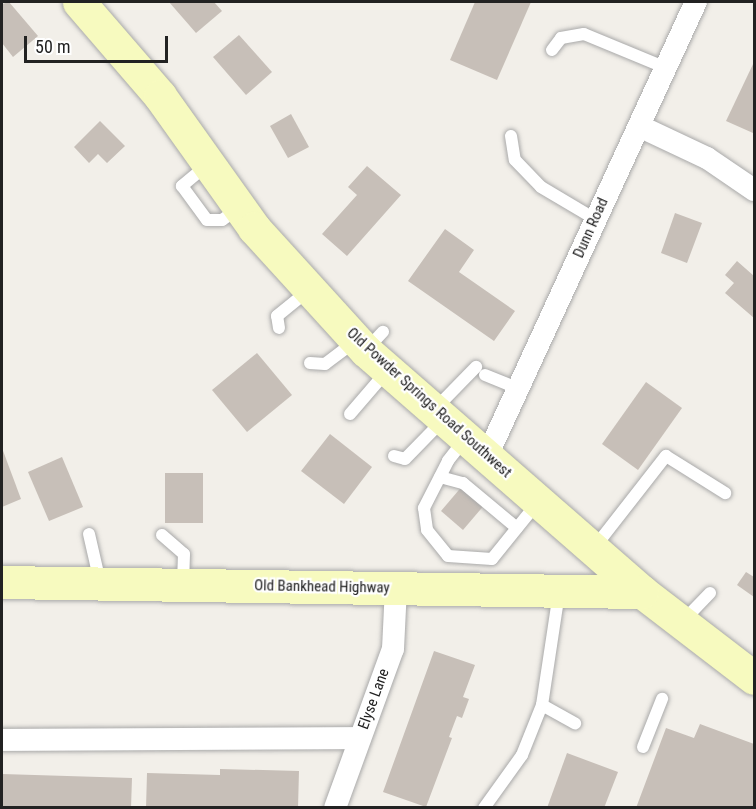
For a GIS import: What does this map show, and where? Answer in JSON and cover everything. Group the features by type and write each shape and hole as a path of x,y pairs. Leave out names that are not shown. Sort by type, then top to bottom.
{"street":[{"name":"Old Powder Springs Road Southwest","path":"79,2 160,96 239,208 309,289 458,431 642,592 754,678"},
{"name":"Dunn Road","path":"458,431 518,388 696,2"},
{"path":"639,126 707,158 754,190"},
{"name":"Old Bankhead Highway","path":"2,582 642,592"},
{"name":"Elyse Lane","path":"336,807 393,649 396,588"},
{"path":"2,740 360,738"}],"lane":[{"path":"552,50 561,38 584,34 666,68"},
{"path":"511,136 515,160 541,187 595,219"},
{"path":"279,328 277,316 309,289"},
{"path":"310,363 325,364 373,348"},
{"path":"350,414 373,348"},
{"path":"518,388 481,371 440,477 424,508 427,530 448,556 492,559 539,501"},
{"path":"394,456 405,459 458,431"},
{"path":"594,549 666,456 725,493"},
{"path":"440,477 463,483 517,528"},
{"path":"89,534 101,583"},
{"path":"162,535 184,554 183,584"},
{"path":"484,807 522,755 542,705 559,591"},
{"path":"682,622 710,593"},
{"path":"643,747 662,699"},
{"path":"542,705 575,723"}],"building":[{"path":"9,2 38,36 13,57 2,43 2,4"},
{"path":"169,2 214,2 222,11 196,33"},
{"path":"475,2 531,2 497,80 450,60"},
{"path":"239,35 272,72 246,95 213,57"},
{"path":"754,62 754,130 753,133 726,121"},
{"path":"291,114 309,147 288,158 270,126"},
{"path":"100,121 125,146 107,163 98,154 89,163 74,147"},
{"path":"367,166 401,195 347,256 322,234 357,195 348,187"},
{"path":"675,213 702,223 687,263 661,253"},
{"path":"445,229 474,250 459,272 515,311 494,341 408,281"},
{"path":"737,261 754,276 754,318 725,293 734,283 725,275"},
{"path":"257,353 292,395 247,432 212,390"},
{"path":"646,382 682,408 638,470 602,444"},
{"path":"330,434 372,467 344,504 301,471"},
{"path":"2,448 21,499 2,507"},
{"path":"62,457 83,507 49,521 28,472"},
{"path":"165,473 203,473 203,523 165,523"},
{"path":"464,484 486,503 463,530 441,511"},
{"path":"746,572 754,577 754,597 737,585"},
{"path":"434,651 475,665 463,697 469,699 462,718 457,716 449,737 452,738 426,807 383,792"},
{"path":"700,724 754,744 754,808 636,808 666,728 694,738"},
{"path":"567,753 618,772 604,808 547,808"},
{"path":"220,769 299,771 298,808 146,808 147,773 220,775"},
{"path":"2,774 132,778 131,808 2,808"}]}
